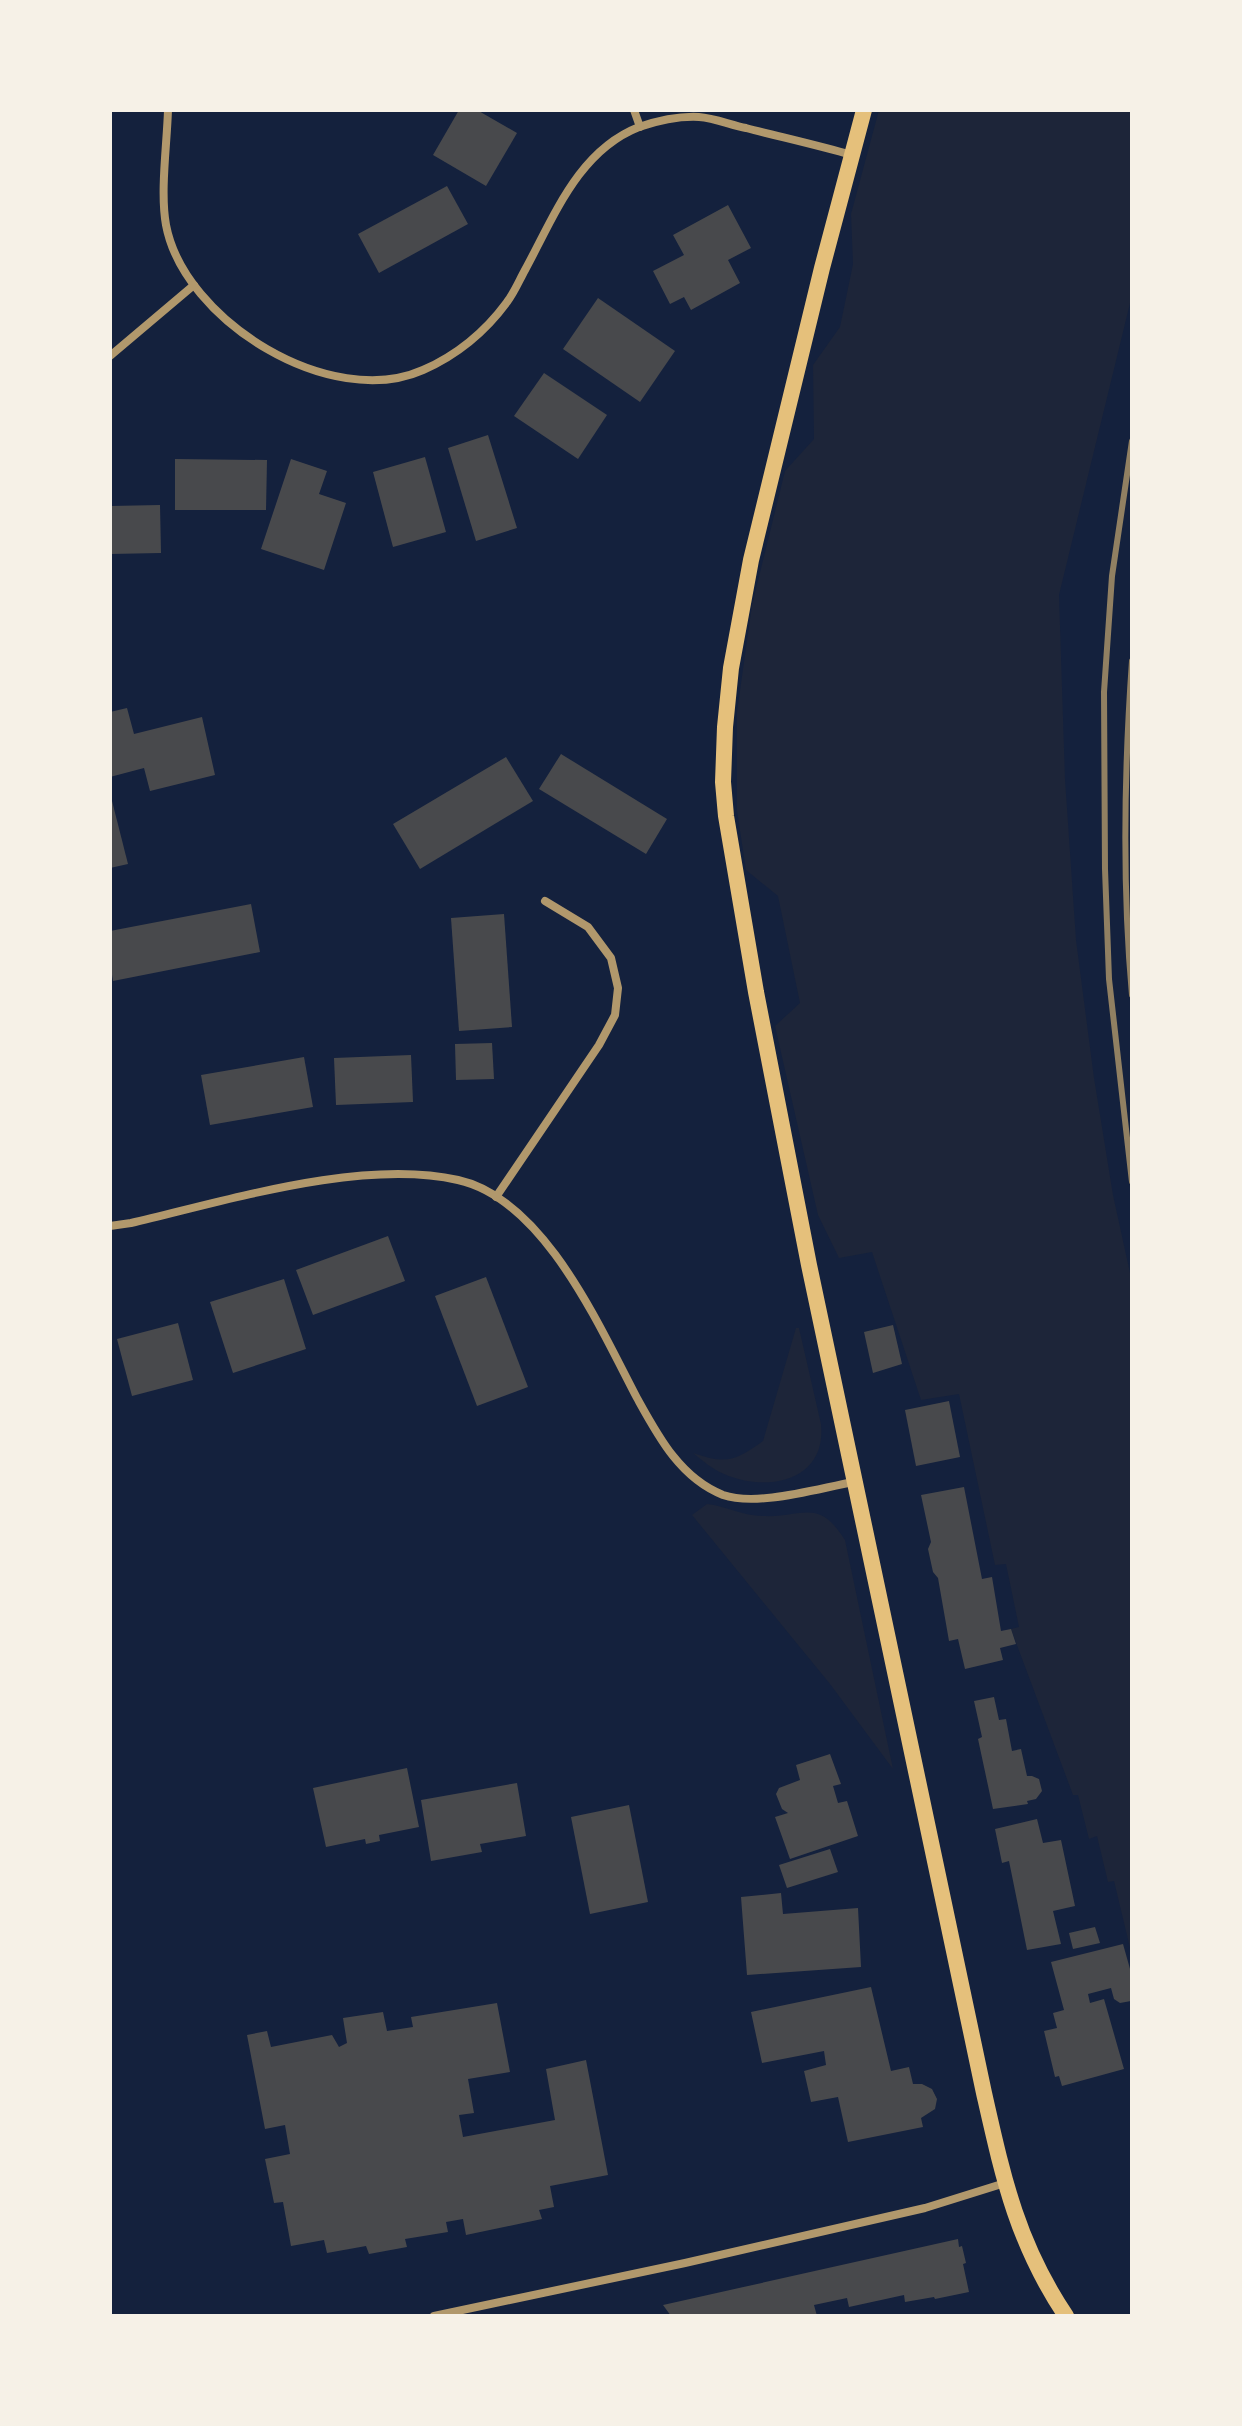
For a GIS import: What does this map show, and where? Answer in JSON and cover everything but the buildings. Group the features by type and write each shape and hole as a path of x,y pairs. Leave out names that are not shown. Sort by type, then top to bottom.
{"main road":[{"path":"864,110 822,268 742,604 725,727 723,782 726,816 756,992 809,1265 977,2064 1005,2183 1037,2269 1066,2316"}],"street":[{"path":"168,110 166,225 174,252 194,285 217,313 251,339 289,361 340,377 380,380 419,372 449,357 478,335 508,301 575,180 591,157 612,140 640,127 672,119 700,117 852,155"},
{"path":"634,110 640,127"},
{"path":"110,356 194,285"},
{"path":"496,1197 599,1045 615,1015 618,988 611,958 588,927 545,901"},
{"path":"110,1226 281,1188 351,1177 411,1173 460,1180 496,1197 532,1224 562,1263 599,1325 660,1440 678,1463 702,1483 725,1495 752,1499 855,1481"},
{"path":"434,2316 925,2208 1005,2183"}],"shaded area":[{"path":"879,110 1132,110 1132,295 1059,595 1065,779 1076,940 1113,1195 1132,1282 1132,1956 1114,1881 1108,1882 1097,1836 1089,1839 1078,1795 1073,1795 1011,1629 1019,1627 1006,1564 995,1565 959,1394 921,1400 872,1252 839,1258 818,1215 775,1026 800,1003 778,896 746,870 737,811 737,712 752,605 785,471 814,439 813,365 840,327 853,264 851,214"},
{"path":"796,1328 799,1328 821,1424 820,1443 814,1459 791,1478 775,1482 741,1480 716,1470 693,1453 714,1459 730,1459 763,1441"},
{"path":"707,1504 756,1516 818,1514 826,1518 845,1540 893,1769 830,1684 692,1515"}],"railway":[{"path":"1132,441 1112,576 1104,692 1109,979 1132,1182"},
{"path":"1132,661 1125,828 1132,995"}]}
